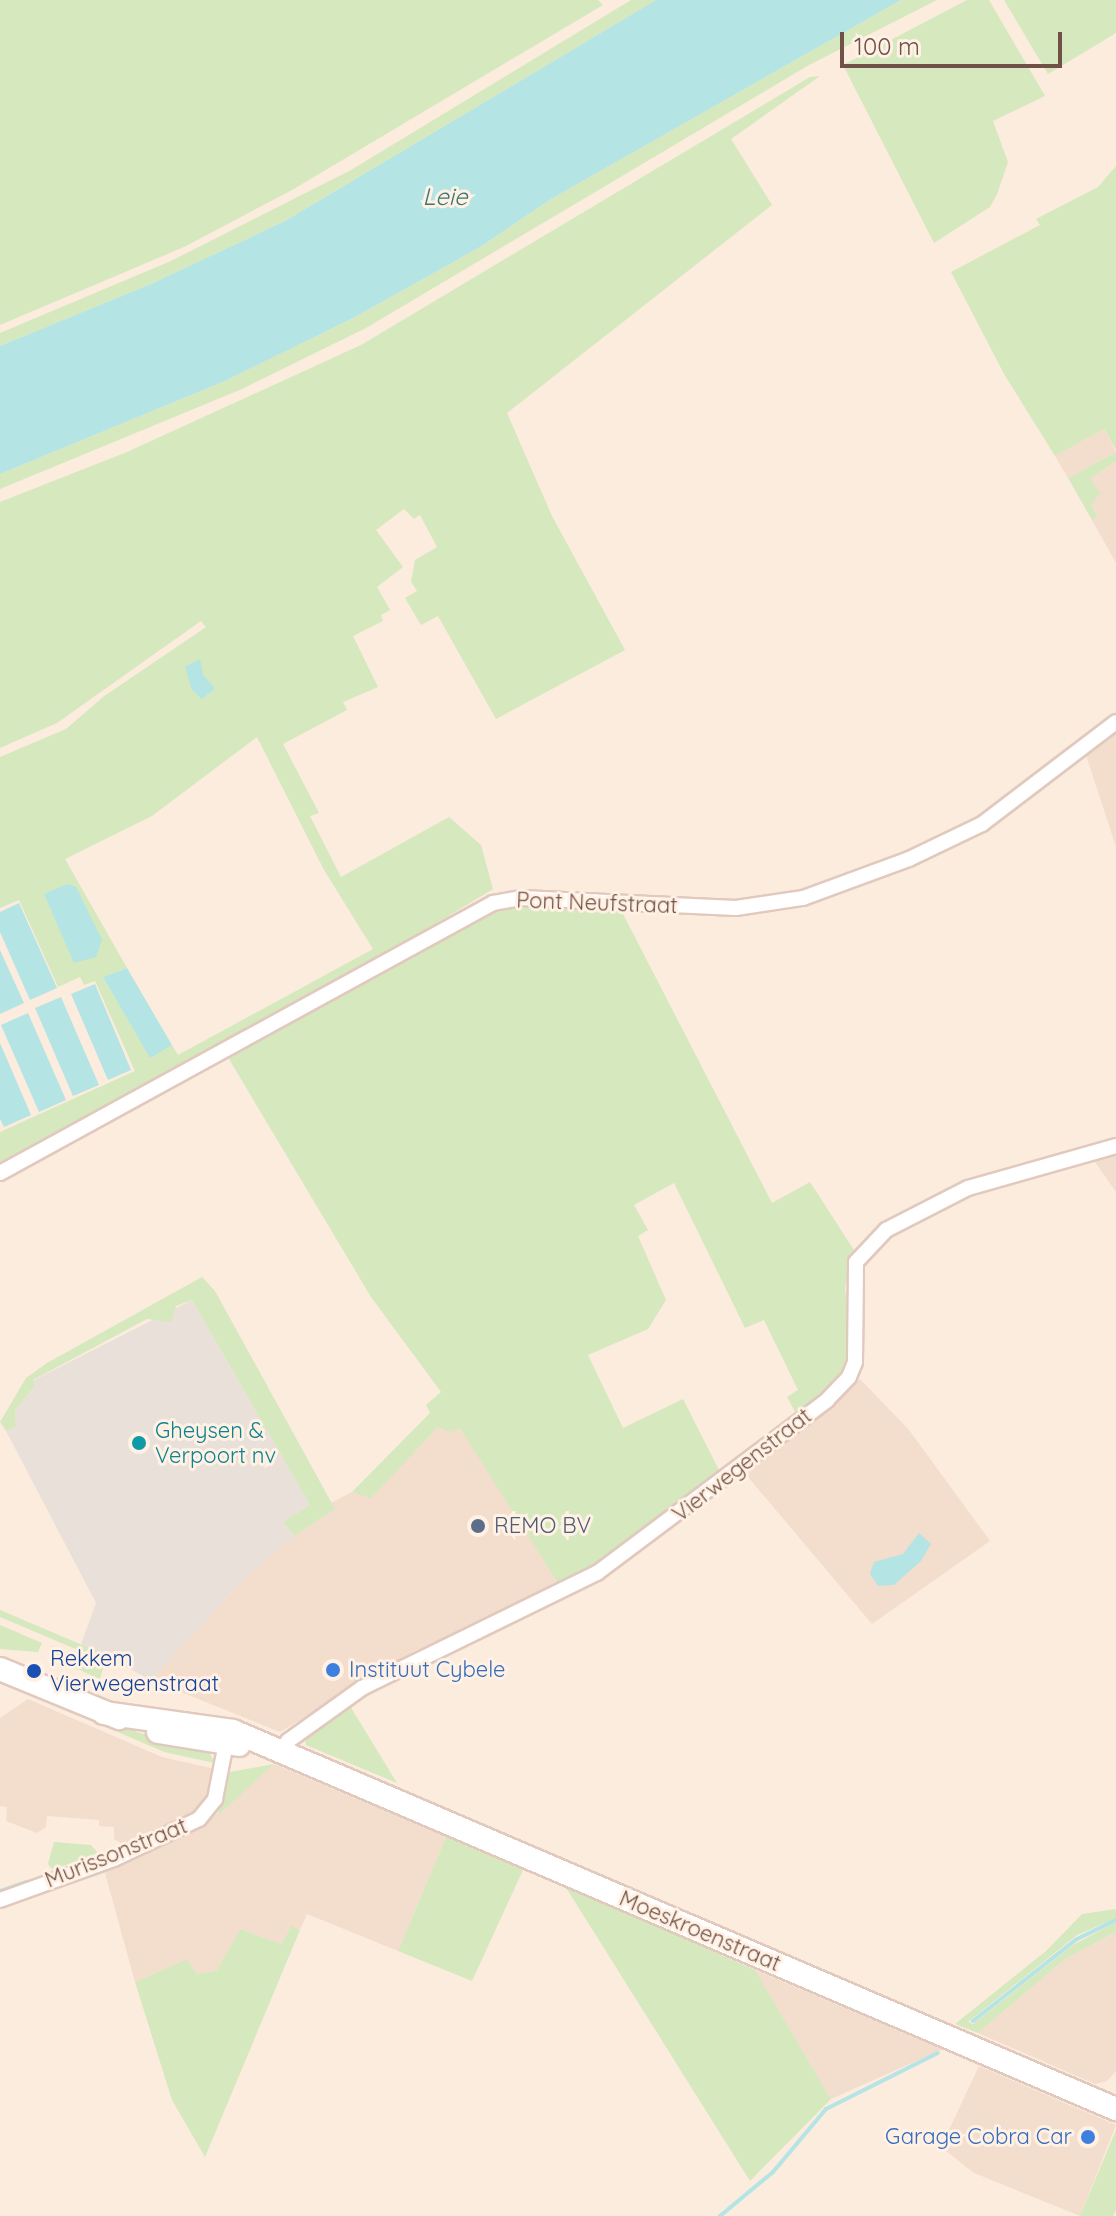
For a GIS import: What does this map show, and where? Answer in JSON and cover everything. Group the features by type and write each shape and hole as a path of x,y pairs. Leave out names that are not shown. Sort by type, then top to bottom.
{"main road":[{"name":"Moeskroenstraat","path":"0,1669 153,1731 283,1753"},
{"name":"Moeskroenstraat","path":"104,1713 213,1725 1113,2102"}],"street":[{"name":"Pont Neufstraat","path":"0,1173 493,903 522,898 736,908 803,898 973,829 1116,722"},
{"name":"Vierwegenstraat","path":"283,1753 288,1741 374,1682 597,1573 827,1400 849,1377 855,1362 856,1262 886,1230 968,1188 1116,1146"},
{"name":"Murissonstraat","path":"0,1900 114,1859 199,1819 215,1799 226,1743"}],"shaded area":[{"path":"1104,429 1116,452 1068,478 1055,456"},
{"path":"1116,461 1116,563 1092,520 1098,516 1091,504 1090,479"},
{"path":"1116,732 1116,847 1086,755"},
{"path":"1116,1150 1116,1192 1093,1159"},
{"path":"192,1300 310,1505 283,1522 294,1536 245,1578 151,1680 81,1644 96,1603 6,1431 16,1426 15,1410 35,1386 32,1381"},
{"path":"860,1379 909,1430 990,1541 872,1624 743,1471"},
{"path":"438,1427 460,1427 561,1588 414,1651 280,1732 151,1680 245,1578 294,1536 335,1509 329,1504 352,1492 371,1497"},
{"path":"28,1699 162,1757 215,1769 206,1802 195,1815 127,1847 114,1839 114,1827 99,1826 99,1820 47,1816 46,1827 37,1833 6,1821 7,1807 0,1806 0,1718"},
{"path":"274,1764 446,1837 398,1951 307,1914 300,1930 291,1927 282,1944 240,1929 217,1970 197,1974 187,1959 135,1982 105,1873 110,1865 204,1821 216,1810 217,1815"},
{"path":"1116,1932 1116,2071 1107,2081 1095,2084 978,2033 1065,1959"},
{"path":"755,1970 941,2049 941,2050 831,2099"},
{"path":"979,2066 1116,2125 1080,2216 974,2173 941,2147"}],"green space":[{"path":"0,0 598,0 603,5 292,190 184,247 0,325"},
{"path":"631,0 656,0 285,221 151,284 0,346 0,333 171,261 351,170"},
{"path":"901,0 937,0 809,65 366,328 242,389 0,489 0,474 225,381 355,317 480,247 551,199"},
{"path":"967,0 989,0 1045,96 993,121 1008,162 997,194 990,207 934,243 843,65"},
{"path":"1004,0 1116,0 1116,33 1048,74"},
{"path":"820,76 731,139 772,205 507,413 552,516 625,650 496,719 438,616 421,625 405,598 417,591 411,582 415,560 437,547 420,515 414,519 404,509 376,530 403,567 377,587 390,610 381,615 383,621 353,636 378,687 343,702 347,710 283,744 319,813 310,816 341,877 449,817 481,845 493,889 379,958 0,1162 0,1132 135,1071 95,981 84,985 80,977 58,987 19,900 0,908 0,757 66,729 103,697 206,627 201,621 57,723 0,748 0,502 127,452 361,345 810,77","holes":["257,737 324,870 373,949 178,1055 172,1045 150,1057 103,977 127,968 65,859 152,816"]},
{"path":"1116,166 1116,450 1104,429 1055,456 1004,374 951,272 1040,225 1036,219 1098,187"},
{"path":"1116,452 1116,461 1090,479 1100,493 1091,504 1098,517 1092,520 1068,478"},
{"path":"520,903 622,912 772,1203 810,1182 854,1250 845,1288 852,1352 833,1389 797,1415 787,1397 798,1390 764,1320 745,1328 674,1183 634,1205 648,1230 638,1236 666,1300 648,1329 588,1355 623,1428 683,1399 720,1472 644,1534 561,1588 460,1428 451,1432 438,1427 371,1498 352,1492 430,1413 426,1405 441,1392 371,1297 226,1054 476,919"},
{"path":"202,1277 215,1291 335,1509 294,1536 283,1522 310,1505 192,1300 176,1306 171,1322 147,1319 33,1380 35,1386 15,1410 16,1426 6,1431 0,1422 26,1378 47,1363"},
{"path":"0,1610 106,1655 104,1661 0,1617"},
{"path":"0,1625 42,1643 38,1652 0,1649"},
{"path":"52,1646 103,1668 100,1679 48,1656"},
{"path":"31,1690 140,1733 205,1746 215,1763 164,1752 30,1694"},
{"path":"350,1706 397,1783 306,1745 305,1738"},
{"path":"274,1764 217,1816 230,1772"},
{"path":"446,1837 523,1870 472,1981 398,1951"},
{"path":"54,1842 91,1845 98,1853 53,1870 48,1864"},
{"path":"565,1886 755,1970 831,2099 750,2181"},
{"path":"1116,1909 1116,1918 1077,1935 968,2022 973,2024 1073,1945 1116,1922 1116,1932 1065,1959 978,2033 955,2024 1046,1951 1082,1914"},
{"path":"291,1926 300,1930 205,2157 172,2100 135,1982 187,1959 197,1974 217,1970 240,1929 282,1944"},
{"path":"1116,2130 1116,2210 1113,2216 1080,2216"}],"water":[{"name":"Leie","path":"656,0 901,0 551,199 480,247 355,317 225,381 0,474 0,346 151,284 285,221"},
{"path":"200,659 203,675 215,688 202,699 192,690 185,667"},
{"path":"67,884 76,887 102,940 96,957 74,963 44,894"},
{"path":"19,903 57,988 30,1000 0,932 0,912"},
{"path":"0,950 24,1003 0,1014"},
{"path":"127,968 172,1045 150,1058 103,977"},
{"path":"95,984 131,1070 108,1080 71,994"},
{"path":"61,997 99,1085 73,1096 35,1008"},
{"path":"28,1013 66,1100 39,1112 1,1025"},
{"path":"0,1043 31,1115 4,1127 0,1119"},
{"path":"919,1533 931,1544 921,1561 894,1585 878,1586 870,1574 874,1562 903,1554"}],"waterway":[{"path":"82,1878 103,1871"},
{"path":"0,1891 26,1882"},
{"path":"973,2021 1077,1939 1116,1920"},
{"path":"720,2216 773,2172 826,2109 938,2053"}],"place":[{"name":"Gheysen & Verpoort nv","path":"139,1443"},
{"name":"REMO BV","path":"478,1526"},
{"name":"Instituut Cybele","path":"333,1670"},
{"name":"Rekkem Vierwegenstraat","path":"34,1671"},
{"name":"Garage Cobra Car","path":"1088,2137"}]}
